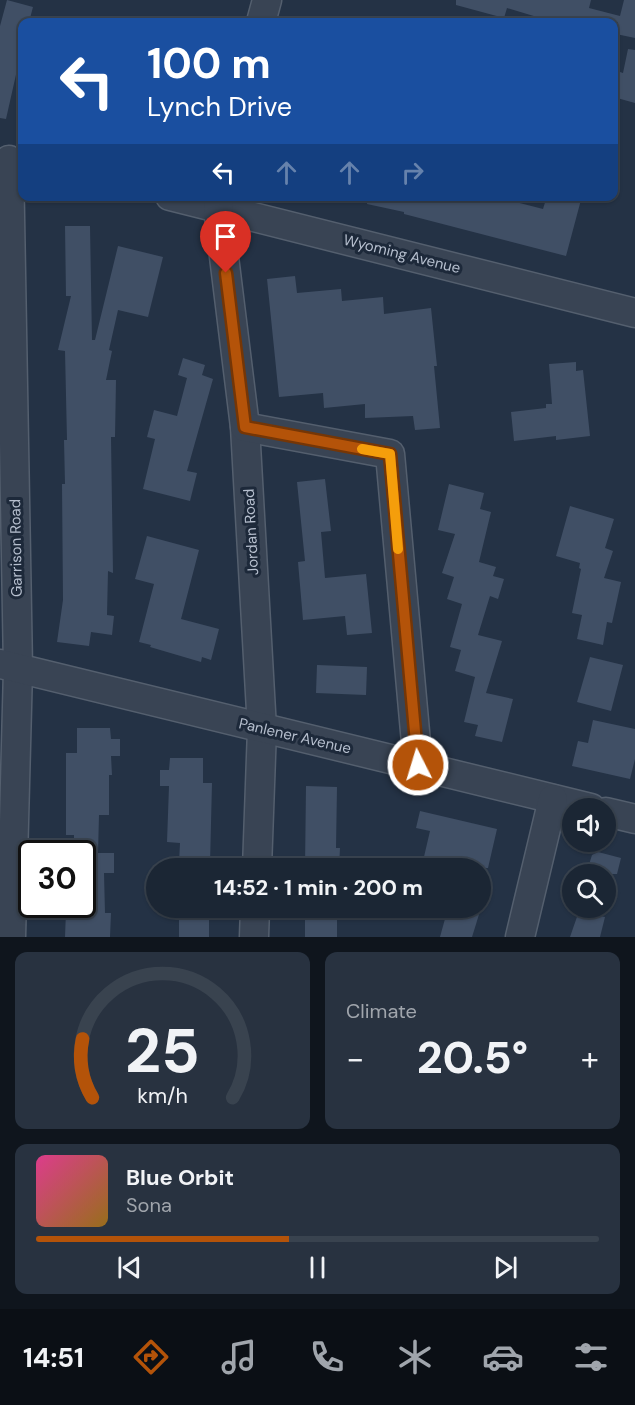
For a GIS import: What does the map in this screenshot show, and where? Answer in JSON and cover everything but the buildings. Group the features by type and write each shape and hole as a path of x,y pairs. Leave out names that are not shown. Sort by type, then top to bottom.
{"street":[{"path":"262,18 267,0"},
{"name":"Garrison Road","path":"11,160 9,667 11,937"},
{"name":"Wyoming Avenue","path":"219,202 635,313"},
{"name":"Jordan Road","path":"219,202 245,427 262,729 257,858"},
{"path":"245,427 390,454 418,765"},
{"name":"Panlener Avenue","path":"9,667 562,802"},
{"path":"520,937 553,800"},
{"path":"616,814 635,819"},
{"path":"254,937 255,918"}],"slow traffic":[{"path":"362,449 390,454 398,549"}],"route":[{"path":"226,273 245,427 390,454 418,765"}]}
